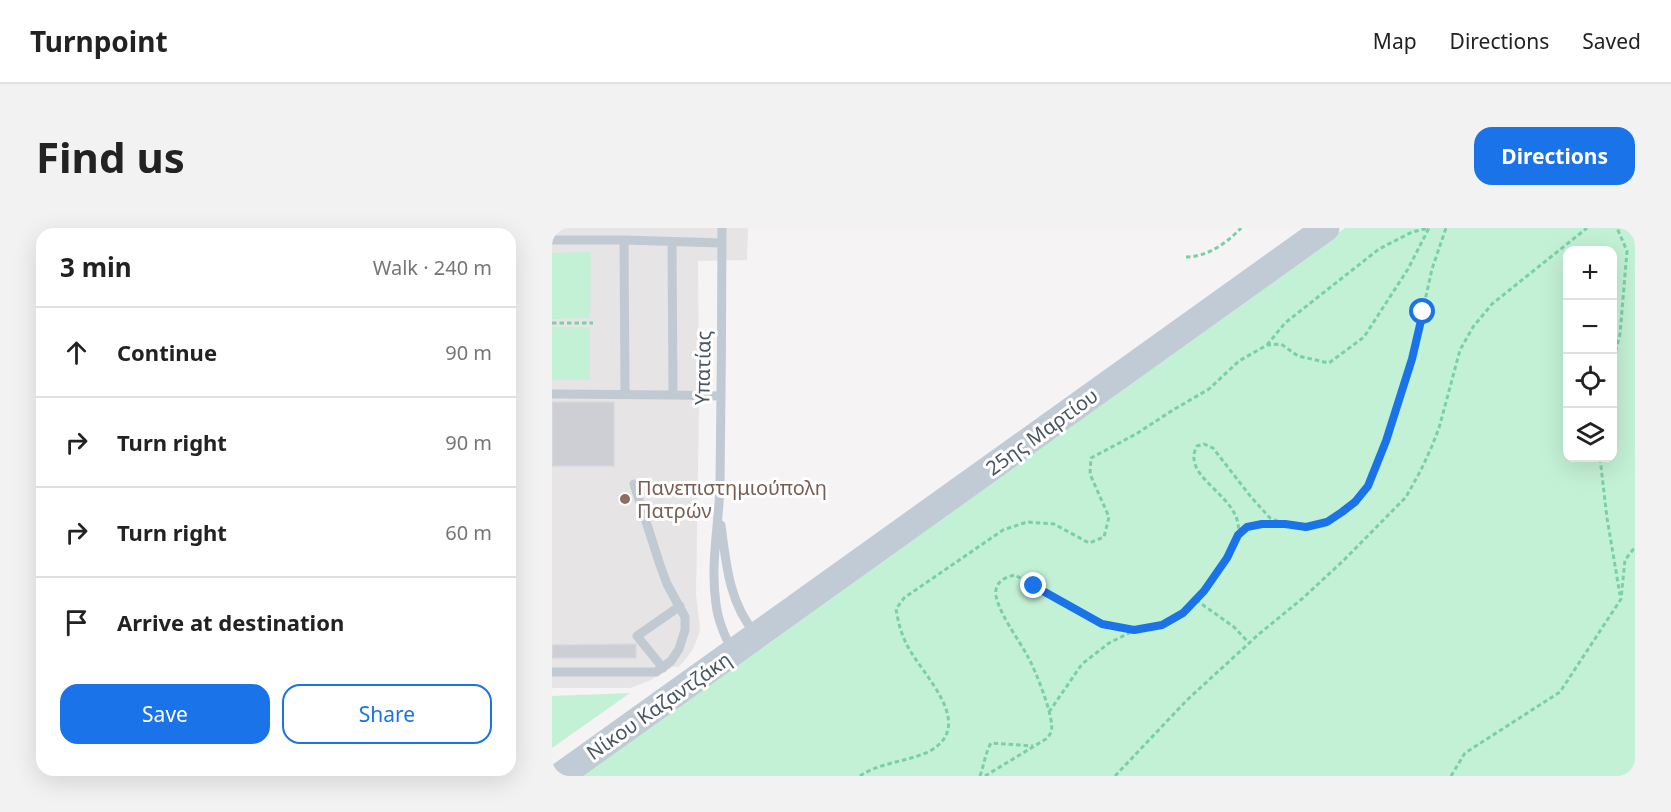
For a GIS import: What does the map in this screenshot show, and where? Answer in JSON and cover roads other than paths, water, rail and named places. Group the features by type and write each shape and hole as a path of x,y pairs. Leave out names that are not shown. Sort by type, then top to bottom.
{"street":[{"name":"25ης Μαρτίου","path":"757,636 1321,230"},
{"name":"Νίκου Καζαντζάκη","path":"560,776 757,636"}],"lane":[{"name":"Υπατίας","path":"722,228 719,508 714,587 720,624 733,653"},
{"path":"552,240 722,243"},
{"path":"624,240 625,394"},
{"path":"672,242 673,395"},
{"path":"552,394 721,396"},
{"path":"552,672 656,672 671,661 679,649 686,626 685,617 667,584 634,484"},
{"name":"Υπατίας","path":"719,508 731,587 744,621 757,636"},
{"path":"663,669 637,636 680,606"}],"place":[{"name":"Πανεπιστημιούπολη Πατρών","path":"625,499"}]}
